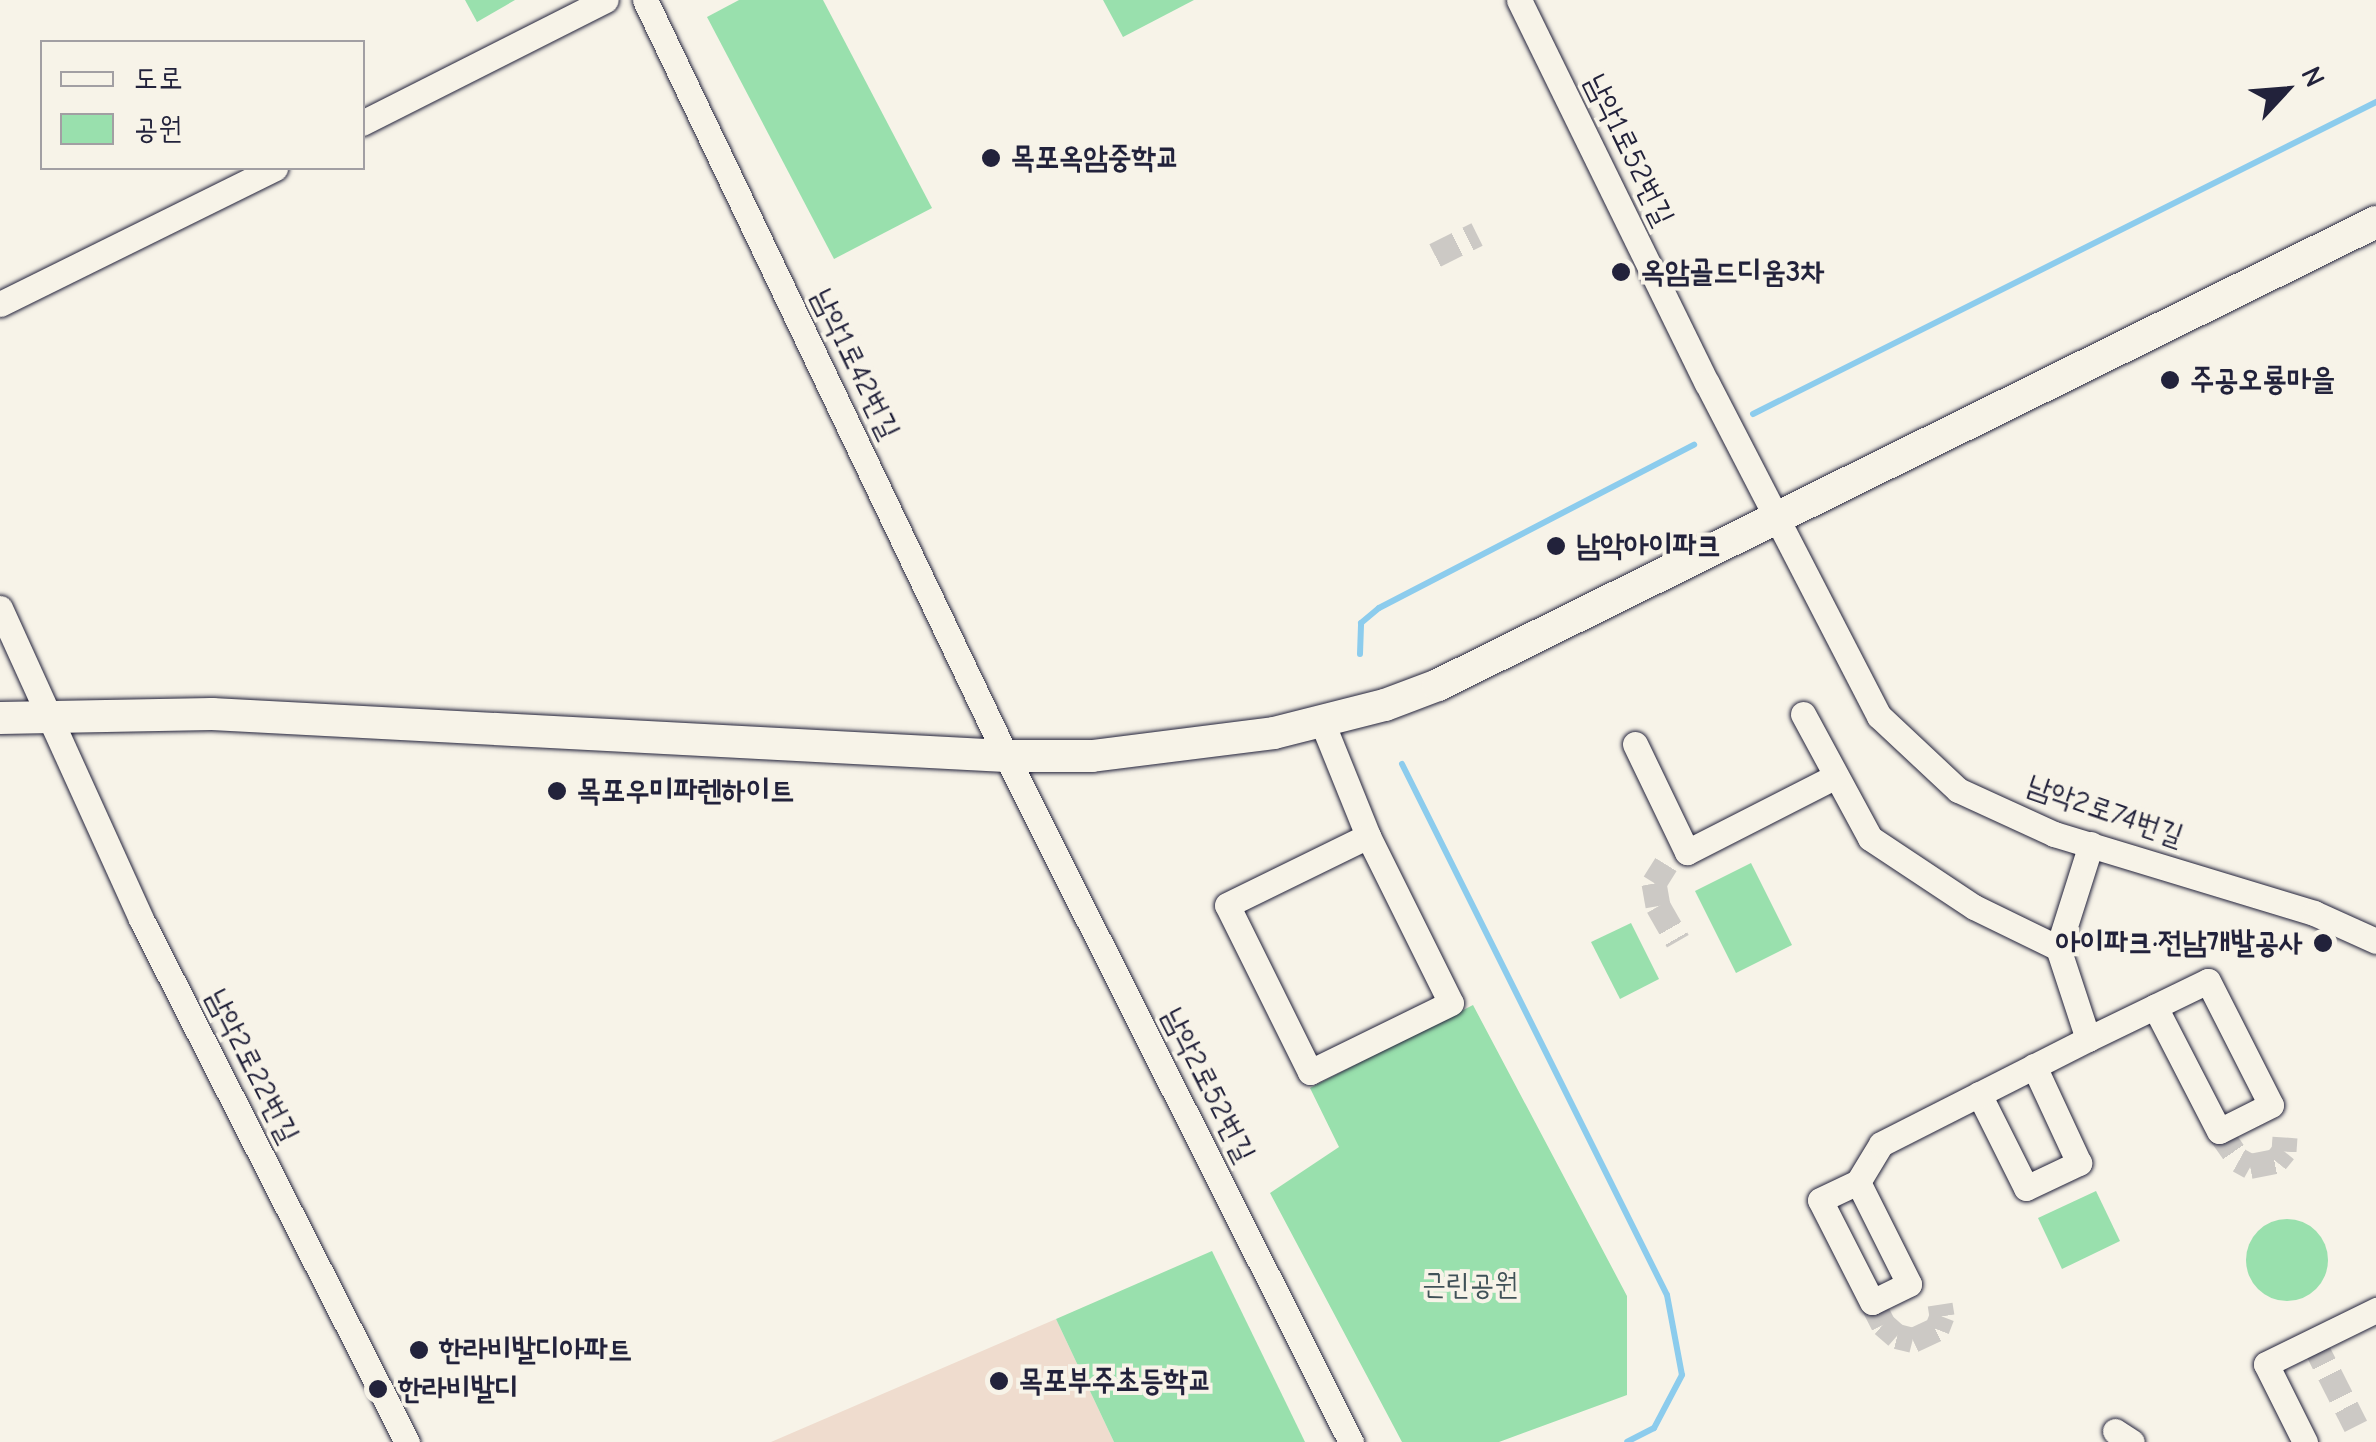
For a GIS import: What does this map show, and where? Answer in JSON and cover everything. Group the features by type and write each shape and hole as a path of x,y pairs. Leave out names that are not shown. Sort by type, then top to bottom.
{"street":[{"path":"365,121 606,0"},
{"name":"남악1로42번길","path":"645,0 1006,756"},
{"name":"남악1로52번길","path":"1519,0 1776,515"},
{"path":"0,304 271,170"},
{"path":"0,718 51,714 231,715 1006,756 1166,748 1322,722 1438,685 2376,222"},
{"name":"남악2로74번길","path":"1776,515 1880,716 1958,790 2054,834 2314,913 2376,942"},
{"name":"남악2로22번길","path":"0,608 141,919 407,1442"},
{"path":"1803,714 1870,838 1974,906 2058,948"},
{"path":"1322,722 1368,836 1451,1003 1310,1072 1228,905 1368,836"},
{"path":"1635,744 1676,858 1836,776"},
{"name":"남악2로52번길","path":"1006,756 1351,1442"},
{"path":"2088,1039 2058,948 2092,844"},
{"path":"1858,1182 1880,1144 2088,1039 2155,1007 2208,982 2270,1106 2219,1132 2155,1007"},
{"path":"1980,1094 2026,1188 2079,1163 2034,1066"},
{"path":"2305,1442 2266,1364 2376,1310"}],"shaded area":[{"name":"목포부주초등학교","path":"1056,1319 1114,1442 771,1442"}],"green space":[{"path":"465,0 515,0 477,22"},
{"path":"739,0 823,0 932,208 834,259 707,17"},
{"path":"1103,0 1194,0 1123,37"},
{"path":"1751,863 1792,945 1736,973 1695,891"},
{"path":"1631,923 1659,979 1620,999 1591,942"},
{"name":"근린공원","path":"1473,1005 1627,1296 1627,1395 1499,1442 1402,1442 1270,1193 1339,1147 1310,1088"},
{"path":"2096,1191 2120,1241 2062,1269 2038,1218"},
{"path":"2287,1219 2303,1222 2316,1231 2325,1244 2325,1276 2316,1289 2303,1298 2287,1301 2271,1298 2258,1289 2249,1276 2246,1260 2249,1244 2258,1231 2271,1222"},
{"path":"1212,1251 1305,1442 1114,1442 1056,1319"}],"waterway":[{"path":"1753,414 2376,102"},
{"path":"1360,654 1361,623 1379,608 1694,445"},
{"path":"1402,764 1667,1295 1682,1375 1654,1428 1627,1442"}],"tunnel":[{"path":"1435,255 1477,234"},
{"path":"1666,864 1654,883 1658,906 1678,941"},
{"path":"2219,1131 2239,1160 2250,1166 2276,1161 2284,1151 2285,1137"},
{"path":"1872,1302 1883,1324 1897,1336 1913,1340 1937,1329 1942,1316 1940,1304"},
{"path":"2313,1341 2356,1426"}],"place":[{"name":"목포옥암중학교","path":"991,158"},
{"name":"옥암골드디움3차","path":"1621,272"},
{"name":"주공오룡마을","path":"2170,380"},
{"name":"남악아이파크","path":"1556,546"},
{"name":"목포우미파렌하이트","path":"557,791"},
{"name":"아이파크·전남개발공사","path":"2323,943"},
{"name":"한라비발디아파트","path":"419,1350"},
{"name":"목포부주초등학교","path":"999,1381"},
{"name":"한라비발디","path":"378,1389"}]}
